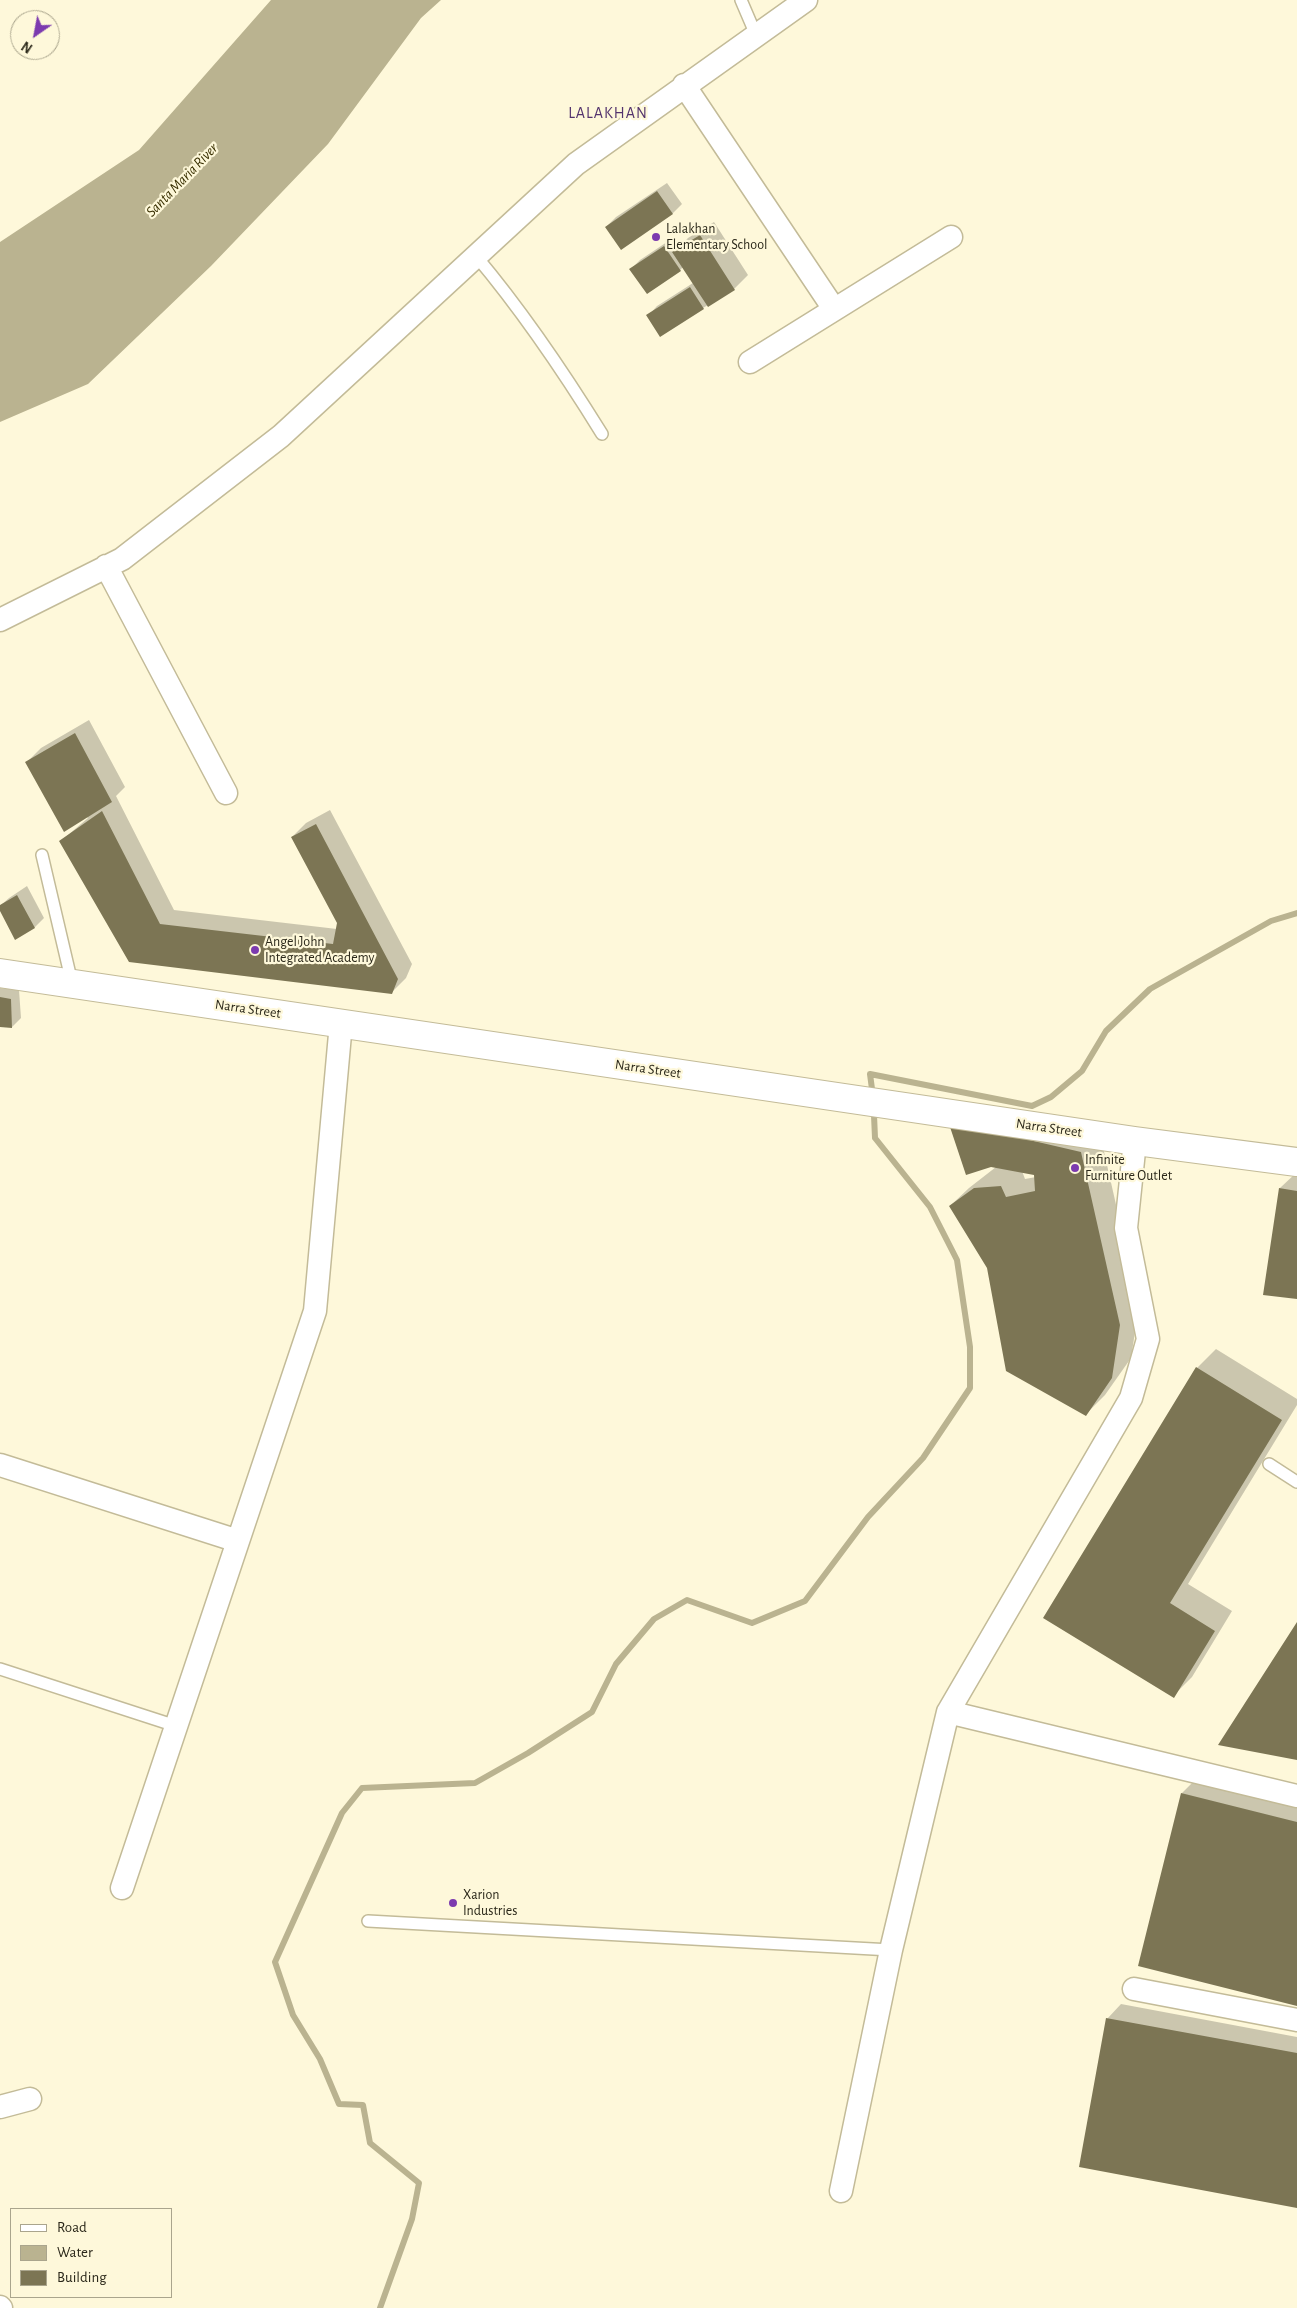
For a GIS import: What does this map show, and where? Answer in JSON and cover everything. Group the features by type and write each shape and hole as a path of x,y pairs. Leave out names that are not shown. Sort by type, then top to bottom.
{"main road":[{"name":"Narra Street","path":"1,971 1136,1141 1297,1162"}],"street":[{"path":"0,620 122,559 281,436 576,164 684,85 806,0"},
{"path":"684,85 834,310"},
{"path":"750,362 951,237"},
{"path":"106,566 226,793"},
{"path":"122,1888 315,1311 341,1023"},
{"path":"841,2191 891,1950 948,1712 1131,1398 1148,1339 1126,1228 1136,1141"},
{"path":"0,1465 238,1541"},
{"path":"948,1712 1297,1796"},
{"path":"1134,1989 1297,2020"},
{"path":"0,2107 30,2099"}],"lane":[{"path":"742,0 756,34"},
{"path":"476,256 509,295 553,355 602,434"},
{"path":"42,855 72,983"},
{"path":"1269,1464 1297,1482"},
{"path":"0,1669 176,1726"},
{"path":"368,1921 891,1950"}],"water":[{"name":"Santa Maria River","path":"271,0 441,0 421,18 328,144 211,266 88,384 0,422 0,242 139,150"}],"building":[{"path":"657,191 673,214 621,250 605,227"},
{"path":"700,235 735,290 708,307 672,252"},
{"path":"664,246 681,271 647,294 629,269"},
{"path":"690,287 704,309 660,337 646,315"},
{"path":"75,733 112,802 64,832 25,762"},
{"path":"102,811 160,924 333,944 337,923 291,837 316,824 398,979 392,994 129,962 59,841"},
{"path":"17,895 35,928 15,940 0,911 0,905"},
{"path":"0,997 11,999 12,1028 0,1027"},
{"path":"969,1126 1081,1152 1120,1325 1112,1378 1086,1416 1006,1371 987,1268 949,1206 974,1188 1001,1186 1006,1197 1035,1191 1034,1175 991,1167 966,1175 950,1127"},
{"path":"1279,1188 1297,1191 1297,1299 1263,1295"},
{"path":"1196,1367 1282,1420 1170,1603 1215,1631 1174,1698 1043,1618"},
{"path":"1297,1622 1297,1760 1218,1745"},
{"path":"1181,1793 1297,1822 1297,2006 1138,1966"},
{"path":"1106,2018 1297,2053 1297,2208 1079,2167"}],"waterway":[{"path":"872,1089 870,1074 1032,1106 1051,1097 1082,1071 1106,1031 1150,989 1271,921 1297,913"},
{"path":"380,2308 412,2219 419,2183 370,2143 363,2105 339,2104 320,2059 293,2015 275,1962 342,1813 362,1788 475,1783 528,1753 592,1712 616,1664 654,1619 687,1600 752,1623 805,1601 868,1517 923,1458 970,1388 970,1347 957,1260 930,1207 875,1138 874,1115"}],"place":[{"name":"Lalakhan Elementary School","path":"656,237"},
{"name":"Angel John Integrated Academy","path":"255,950"},
{"name":"Infinite Furniture Outlet","path":"1075,1168"},
{"name":"Xarion Industries","path":"453,1903"}],"district":[{"name":"LALAKHAN","path":"608,113"}]}
